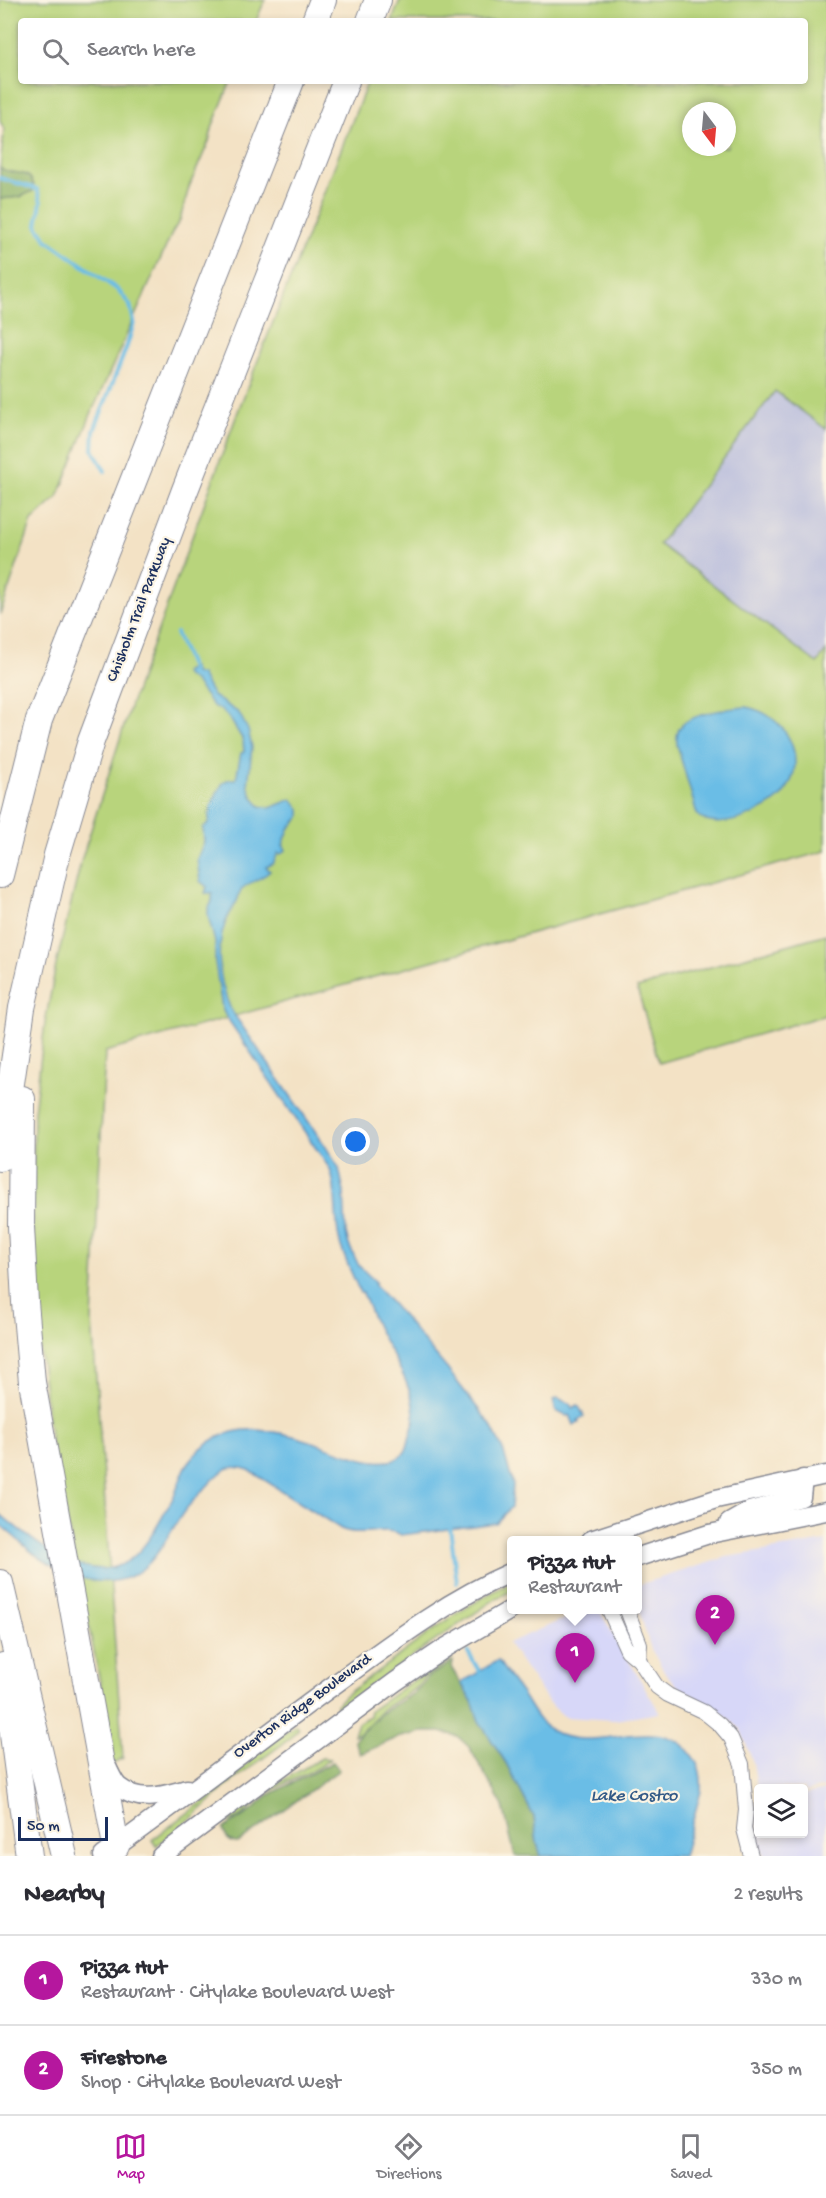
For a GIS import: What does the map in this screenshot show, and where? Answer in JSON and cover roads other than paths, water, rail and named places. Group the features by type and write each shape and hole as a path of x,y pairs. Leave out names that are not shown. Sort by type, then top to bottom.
{"highway":[{"path":"316,18 323,0"},
{"path":"371,18 378,0"},
{"path":"0,822 290,84"},
{"name":"Chisholm Trail Parkway","path":"0,1158 22,1008 62,836 101,712 185,490 345,84"},
{"path":"0,875 39,720"},
{"path":"22,1008 21,1227 32,1382 99,1752 110,1851"},
{"path":"0,1583 64,1856"},
{"path":"0,1629 29,1855"}],"street":[{"path":"609,1536 716,1499 826,1475"},
{"path":"709,1534 750,1511 801,1497 803,1479"},
{"path":"642,1556 709,1534 826,1511"},
{"name":"Overton Ridge Boulevard","path":"110,1851 197,1785 424,1621 507,1574"},
{"name":"Overton Ridge Boulevard","path":"161,1856 395,1682 445,1648 507,1612"},
{"path":"611,1614 627,1650 639,1660 657,1687 668,1695 704,1712 731,1738 742,1764 746,1810 744,1829 751,1856"},
{"path":"629,1614 640,1644 639,1660"},
{"path":"99,1752 118,1786 136,1796 156,1798 197,1785"}],"water":[{"path":"193,667 194,673 201,675 213,696 239,713 248,730 252,747 248,785 252,796 260,806 270,808 292,799 300,809 300,817 289,829 283,845 286,850 281,854 278,853 273,864 266,867 270,871 267,874 242,889 226,921 219,956 221,978 231,1010 339,1168 344,1192 346,1233 359,1266 376,1282 374,1284 448,1370 490,1424 504,1452 513,1485 511,1507 496,1523 401,1535 387,1531 348,1531 341,1529 249,1470 232,1467 219,1474 193,1501 155,1557 137,1573 123,1579 92,1580 62,1571 34,1554 0,1525 0,1514 27,1536 60,1557 95,1569 112,1568 128,1561 142,1548 173,1498 187,1465 200,1449 217,1438 236,1431 270,1431 303,1439 358,1458 385,1461 396,1459 405,1451 414,1419 413,1403 406,1382 363,1293 360,1293 343,1252 339,1239 330,1169 222,1008 215,962 215,942 208,916 212,893 205,893 207,887 200,881 197,859 204,842 203,828 209,823 212,803 222,784 227,780 236,779 241,753 244,752 243,740 223,711 213,706 195,682 184,674"},
{"path":"746,707 760,711 773,719 790,740 795,767 791,781 776,801 754,814 728,822 715,823 705,820 697,814 677,745 678,731 686,722 701,715"},
{"path":"558,1398 570,1404 572,1408 578,1405 584,1416 578,1420 579,1422 574,1425 570,1415 566,1416 556,1411 553,1400"},
{"name":"Lake Costco","path":"498,1660 539,1720 554,1732 570,1738 588,1739 644,1734 661,1735 677,1741 690,1753 700,1771 701,1791 683,1856 541,1856 534,1817 506,1763 479,1721 472,1701 461,1683"}],"waterway":[{"path":"0,178 37,189 41,202 37,225 47,240 118,290 130,305 134,322 94,431 93,450 105,471"},
{"path":"176,633 192,671"},
{"path":"450,1527 457,1583"},
{"path":"468,1652 482,1676"}],"place":[{"name":"Firestone","path":"715,1645"},
{"name":"Pizza Hut","path":"575,1683"}]}
